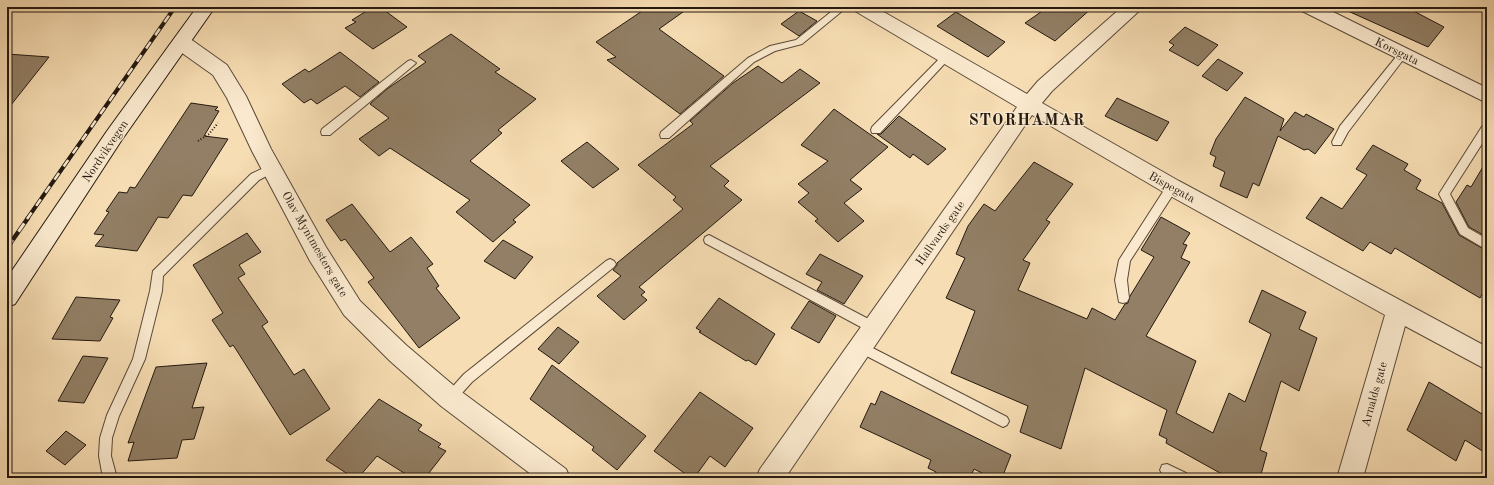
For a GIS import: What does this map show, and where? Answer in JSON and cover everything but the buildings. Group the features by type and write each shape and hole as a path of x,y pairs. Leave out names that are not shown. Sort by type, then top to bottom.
{"street":[{"name":"Nordvikvegen","path":"7,297 114,136 182,43 206,7"},
{"name":"Bispegata","path":"861,7 1172,187 1487,359"},
{"name":"Hallvards gate","path":"769,478 1029,105 1045,86 1133,7"},
{"name":"Korsgata","path":"1308,7 1487,96"},
{"name":"Olav Myntmesters gate","path":"182,43 220,70 236,96 272,168 318,254 352,308 398,353 450,398 557,478"},
{"name":"Arnalds gate","path":"1350,478 1398,310"}],"lane":[{"path":"665,135 751,60 772,48 789,46 799,42 843,7"},
{"path":"1337,142 1344,129 1403,54"},
{"path":"876,130 946,57"},
{"path":"326,132 411,63"},
{"path":"1487,128 1444,194 1464,231 1487,245"},
{"path":"110,478 105,456 106,438 113,415 139,359 156,291 157,274 255,177 272,168"},
{"path":"1123,298 1121,280 1125,260 1172,187"},
{"path":"709,240 874,328"},
{"path":"450,398 468,378 610,264"},
{"path":"860,347 1003,421"},
{"path":"1167,470 1181,478"}],"path":[{"path":"198,141 209,134 218,124"}],"railway":[{"path":"27,219 175,7"},
{"path":"7,248 28,218"}],"district":[{"name":"STORHAMAR","path":"1027,119"}]}
